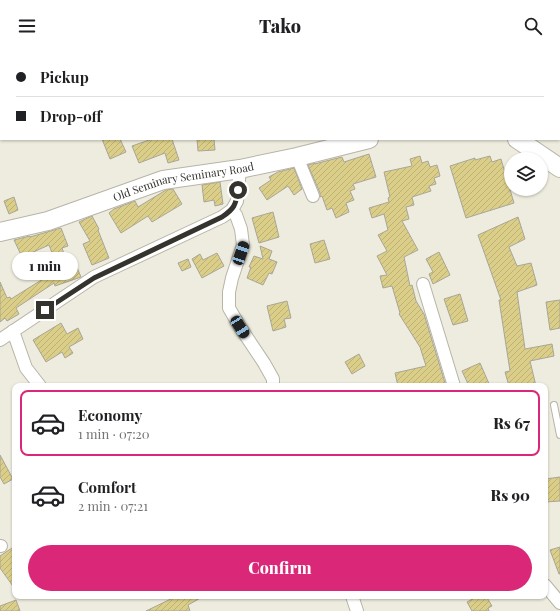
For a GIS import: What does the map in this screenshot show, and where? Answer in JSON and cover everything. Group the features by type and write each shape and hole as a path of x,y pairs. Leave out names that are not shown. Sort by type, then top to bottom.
{"main road":[{"name":"Old Seminary Seminary Road","path":"0,232 48,221 163,180 240,169 297,157 326,144 360,140"},
{"path":"518,140 560,168"}],"street":[{"path":"297,157 313,196"},
{"path":"0,340 94,278 222,217 232,210 237,201 240,169"},
{"path":"232,210 236,215 241,229 243,246 228,292 230,308 240,327 273,379 273,383"},
{"path":"423,284 453,383"},
{"path":"13,331 26,368 38,383"},
{"path":"548,589 560,603"},
{"path":"353,599 357,611"}],"lane":[{"path":"554,405 560,435"}],"building":[{"path":"102,140 120,140 126,152 110,159"},
{"path":"149,140 172,140 179,160 168,163 165,153 139,163 132,146"},
{"path":"197,140 214,140 215,150 198,151"},
{"path":"369,154 376,177 353,184 355,189 350,191 354,200 346,203 349,212 336,218 332,208 327,210 322,196 320,197 320,193 308,165 342,157 344,162"},
{"path":"420,156 422,163 428,161 430,167 437,165 440,176 434,178 436,184 429,186 431,191 412,197 414,205 406,207 409,219 402,221 418,250 404,257 410,286 412,285 416,301 424,314 445,383 397,383 395,373 426,366 420,347 399,314 400,313 392,286 383,288 380,276 387,275 377,256 387,251 378,235 388,230 384,214 372,218 369,208 389,202 388,198 390,197 384,172 412,166 410,159"},
{"path":"490,156 492,162 501,159 504,169 504,196 512,196 514,203 466,218 450,166 475,158 475,160"},
{"path":"294,168 302,189 294,195 288,186 267,200 259,188 271,180 269,177 278,172"},
{"path":"220,182 223,204 215,206 214,200 204,202 202,185"},
{"path":"173,189 182,204 152,222 148,216 121,233 109,213 114,209 135,201 138,207 166,190"},
{"path":"14,197 18,210 9,214 4,201"},
{"path":"273,212 279,237 259,243 252,218"},
{"path":"92,216 99,229 98,230 109,258 92,265 83,244 90,241 79,222"},
{"path":"518,217 525,239 509,247 517,266 531,263 537,285 517,292 525,349 552,344 554,356 530,361 535,383 508,383 505,372 510,371 499,300 501,300 478,235"},
{"path":"61,228 68,246 62,248 69,268 76,265 81,277 55,286 54,283 16,308 19,314 7,321 5,318 0,322 0,282 7,298 10,297 11,299 51,274 49,269 57,266 49,245 22,257 14,240"},
{"path":"324,240 330,259 315,263 310,244"},
{"path":"260,246 272,251 269,259 277,262 272,274 269,273 263,285 247,278 251,267 249,267 254,256 263,259"},
{"path":"439,252 450,275 433,284 429,274 433,272 426,259"},
{"path":"217,253 224,266 202,278 192,259 200,254 203,260"},
{"path":"188,259 191,267 182,271 178,263"},
{"path":"460,294 468,321 453,325 444,299"},
{"path":"560,300 560,328 550,330 546,302"},
{"path":"287,301 291,318 284,319 286,327 273,331 267,306"},
{"path":"61,323 67,334 78,328 83,339 69,347 73,353 65,358 62,352 46,362 33,340"},
{"path":"359,354 365,366 352,374 345,362"},
{"path":"480,363 489,383 468,383 462,371"},
{"path":"0,455 12,480 4,484 0,477"},
{"path":"560,477 560,501 548,502 548,479"},
{"path":"560,547 560,574 559,574 550,550"},
{"path":"12,548 12,585 0,568 0,556"},
{"path":"171,599 199,599 188,605 190,611 146,611"},
{"path":"472,599 488,599 492,606 488,608 489,611 472,611 467,602"},
{"path":"16,600 20,611 0,611 0,606"}],"route":[{"path":"45,310 94,278 222,217 232,210 237,201 238,190"}]}
